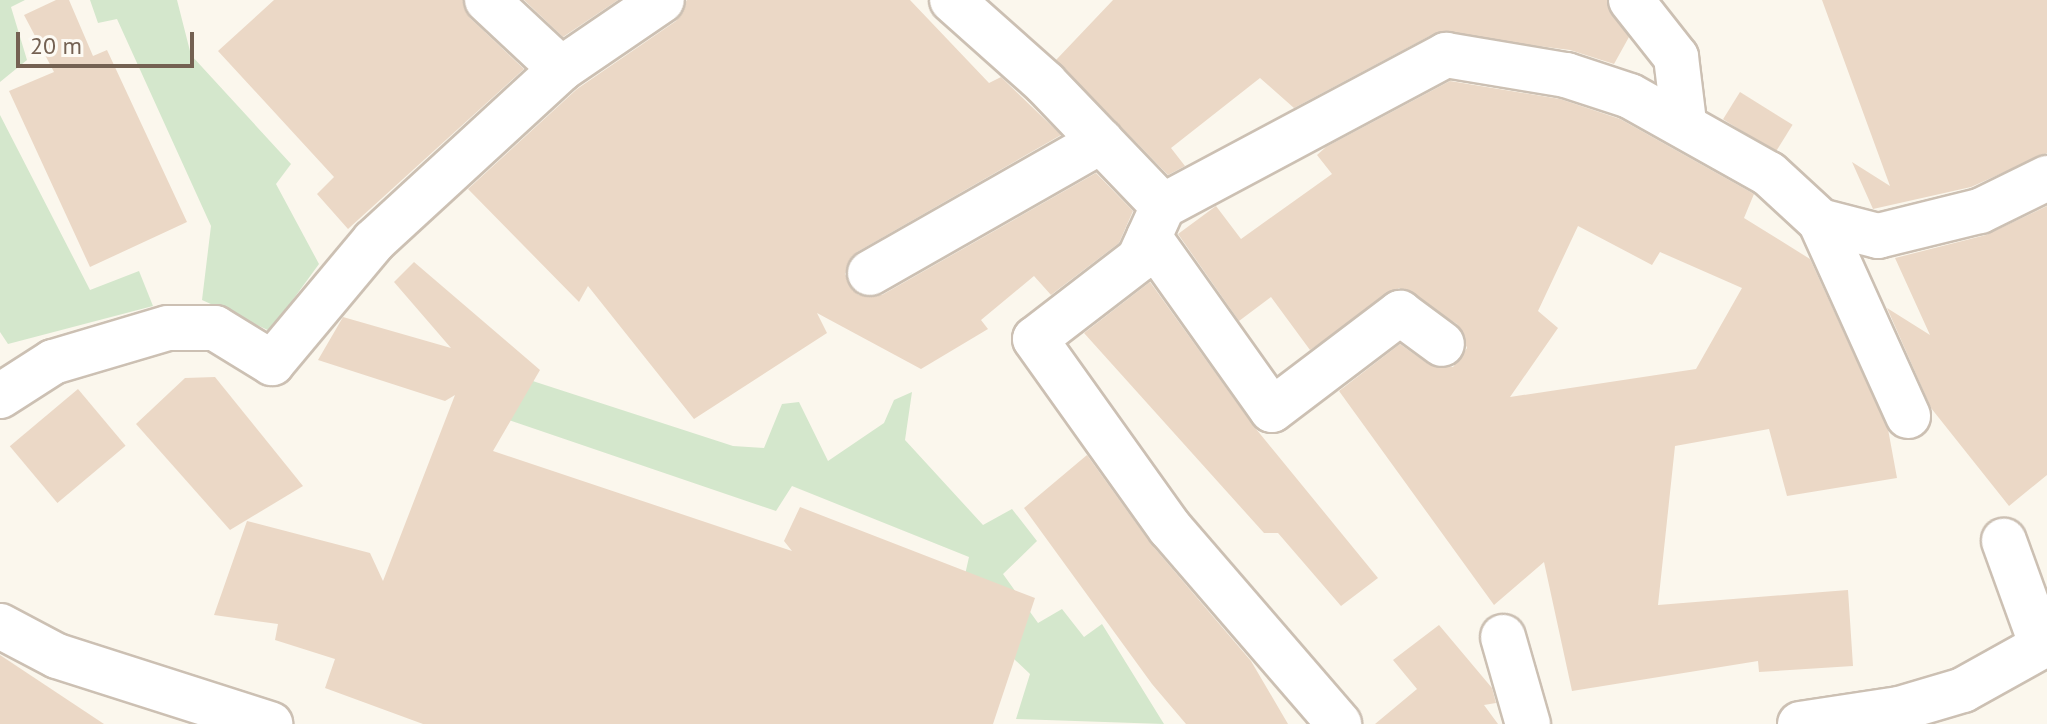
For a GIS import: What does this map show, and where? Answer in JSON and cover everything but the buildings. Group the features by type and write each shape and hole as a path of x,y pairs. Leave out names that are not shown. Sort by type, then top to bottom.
{"street":[{"path":"487,0 561,69"},
{"path":"0,396 53,362 168,328 215,328 272,363 374,241 561,69 662,0"},
{"path":"952,0 1101,141 1156,222 1272,410 1400,313 1442,344"},
{"path":"1631,0 1676,57 1684,122"},
{"path":"1339,724 1170,528 1035,339 1139,259 1156,222 1446,55 1566,75 1684,122 1769,174 1820,221 1908,416"},
{"path":"870,273 1101,141"},
{"path":"1820,221 1878,236 1980,211 2047,178"},
{"path":"1800,724 1899,709 1963,690 2042,646 2004,541"},
{"path":"0,626 57,656 270,724"},
{"path":"1503,637 1528,724"}],"green space":[{"path":"0,0 25,0 11,7 27,60 0,82"},
{"path":"90,0 177,0 191,55 291,164 276,184 319,264 270,331 202,300 211,226 117,19 98,23"},
{"path":"0,115 90,290 139,271 153,306 8,344 0,332"},
{"path":"508,373 733,446 764,448 782,404 799,402 828,461 884,423 894,400 912,392 905,440 983,525 1012,509 1037,541 1003,574 1038,623 1062,609 1084,637 1102,624 1164,724 1016,719 1030,674 958,606 969,557 792,486 776,511 485,412"}]}
